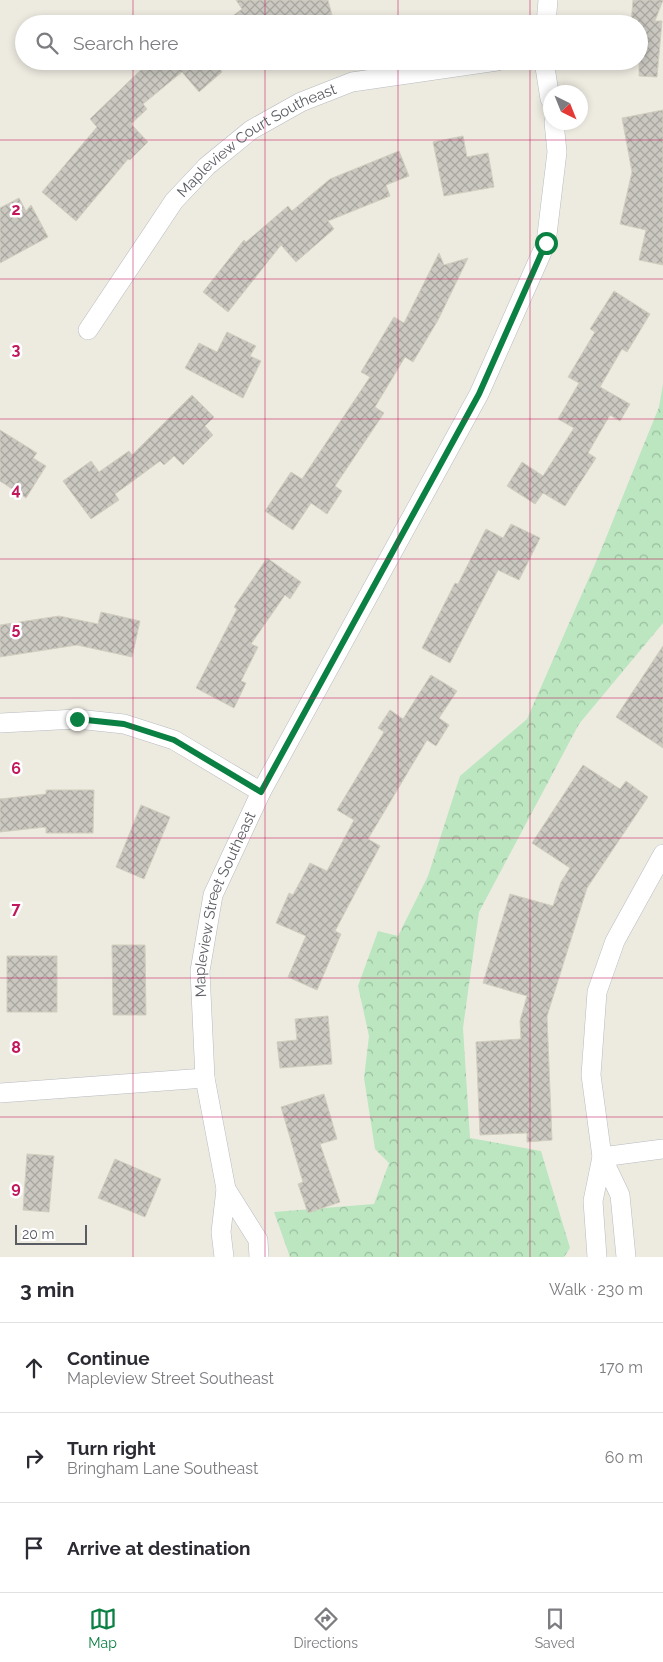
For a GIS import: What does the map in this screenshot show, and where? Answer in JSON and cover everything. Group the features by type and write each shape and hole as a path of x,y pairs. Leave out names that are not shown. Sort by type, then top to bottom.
{"street":[{"path":"547,15 548,0"},
{"name":"Mapleview Court Southeast","path":"88,330 174,201 207,166 251,130 301,102 352,82 434,70"},
{"path":"545,70 548,85"},
{"name":"Mapleview Street Southeast","path":"224,1257 221,1232 226,1189 205,1078 200,971 213,895 261,792 479,394 546,243 558,152 555,130"},
{"path":"0,723 77,719 124,724 174,740 261,792"},
{"path":"626,1257 620,1195 602,1157 591,1075 597,992 615,941 663,854"},
{"path":"0,1093 205,1078"},
{"path":"602,1157 663,1149"},
{"path":"597,1257 593,1201 602,1157"},
{"name":"Mapleview Street Southeast","path":"226,1189 258,1240 259,1257"}],"green space":[{"path":"663,384 663,623 579,724 479,912 463,1028 470,1138 541,1151 570,1248 564,1257 290,1257 274,1212 374,1204 389,1163 375,1149 364,1078 369,1036 358,986 378,931 398,936 428,876 460,776 527,719 599,555 659,407"}],"building":[{"path":"236,0 328,0 332,15 234,15 242,9"},
{"path":"633,0 663,0 655,21 662,21 657,77 639,76 639,70 648,70 648,15 632,15"},
{"path":"141,70 220,70 222,72 199,92 182,72 143,104 147,109 131,124 148,142 130,160 128,159 76,221 42,192 97,127 90,119"},
{"path":"663,110 663,265 639,260 646,230 620,224 632,172 622,118"},
{"path":"463,136 467,157 488,153 494,187 444,196 433,142"},
{"path":"399,151 409,176 386,185 390,196 328,221 334,229 296,262 281,245 228,312 203,292 244,240 246,242 288,206 292,211 330,179"},
{"path":"19,198 26,211 31,205 48,237 0,263 0,208"},
{"path":"439,253 444,265 468,258 438,320 413,362 405,357 375,407 384,413 335,486 342,491 327,514 311,503 293,530 265,511 291,472 302,479 370,377 361,372 394,317 404,323"},
{"path":"614,291 650,314 627,352 622,349 600,387 630,404 620,421 610,415 588,453 596,458 565,506 543,493 535,504 507,486 522,462 543,476 574,428 558,419 579,383 568,377 595,332 590,329"},
{"path":"227,332 256,346 250,356 261,361 243,398 185,368 199,343 217,352"},
{"path":"192,395 214,417 205,426 213,435 183,465 174,456 164,465 160,461 115,494 119,500 91,519 63,481 91,461 99,472 129,451 132,455"},
{"path":"0,430 37,453 33,458 46,466 26,498 0,481"},
{"path":"511,524 540,538 519,580 498,570 450,663 422,648 455,583 458,584 486,529 503,538"},
{"path":"267,558 301,582 290,599 285,595 251,644 258,647 241,681 246,683 234,708 196,688 237,609 234,607"},
{"path":"101,612 140,621 132,657 77,645 0,657 0,625 59,616 98,624"},
{"path":"663,646 663,748 616,717"},
{"path":"431,675 457,691 439,718 449,725 436,746 427,740 368,839 380,846 335,931 341,934 317,990 288,977 306,936 276,923 289,893 293,895 310,863 327,871 354,820 337,810 384,732 378,728 390,710 403,719"},
{"path":"583,765 620,789 626,781 648,797 587,888 547,1016 552,1140 527,1142 527,1133 480,1135 476,1042 521,1039 520,1021 527,996 483,983 510,894 553,906 561,882 570,868 532,843"},
{"path":"46,790 94,790 93,833 46,833 46,827 0,832 0,799 46,794"},
{"path":"141,805 170,817 144,879 116,867"},
{"path":"112,945 145,945 146,1015 113,1015"},
{"path":"7,956 57,956 57,1012 7,1012"},
{"path":"328,1016 332,1064 280,1068 277,1042 297,1040 295,1019"},
{"path":"324,1094 337,1139 320,1144 340,1202 308,1213 298,1184 303,1182 281,1107"},
{"path":"27,1154 54,1156 49,1212 23,1210"},
{"path":"115,1159 161,1179 145,1217 98,1198"}],"route":[{"path":"77,719 124,724 174,740 261,792 479,394 546,243"}]}
